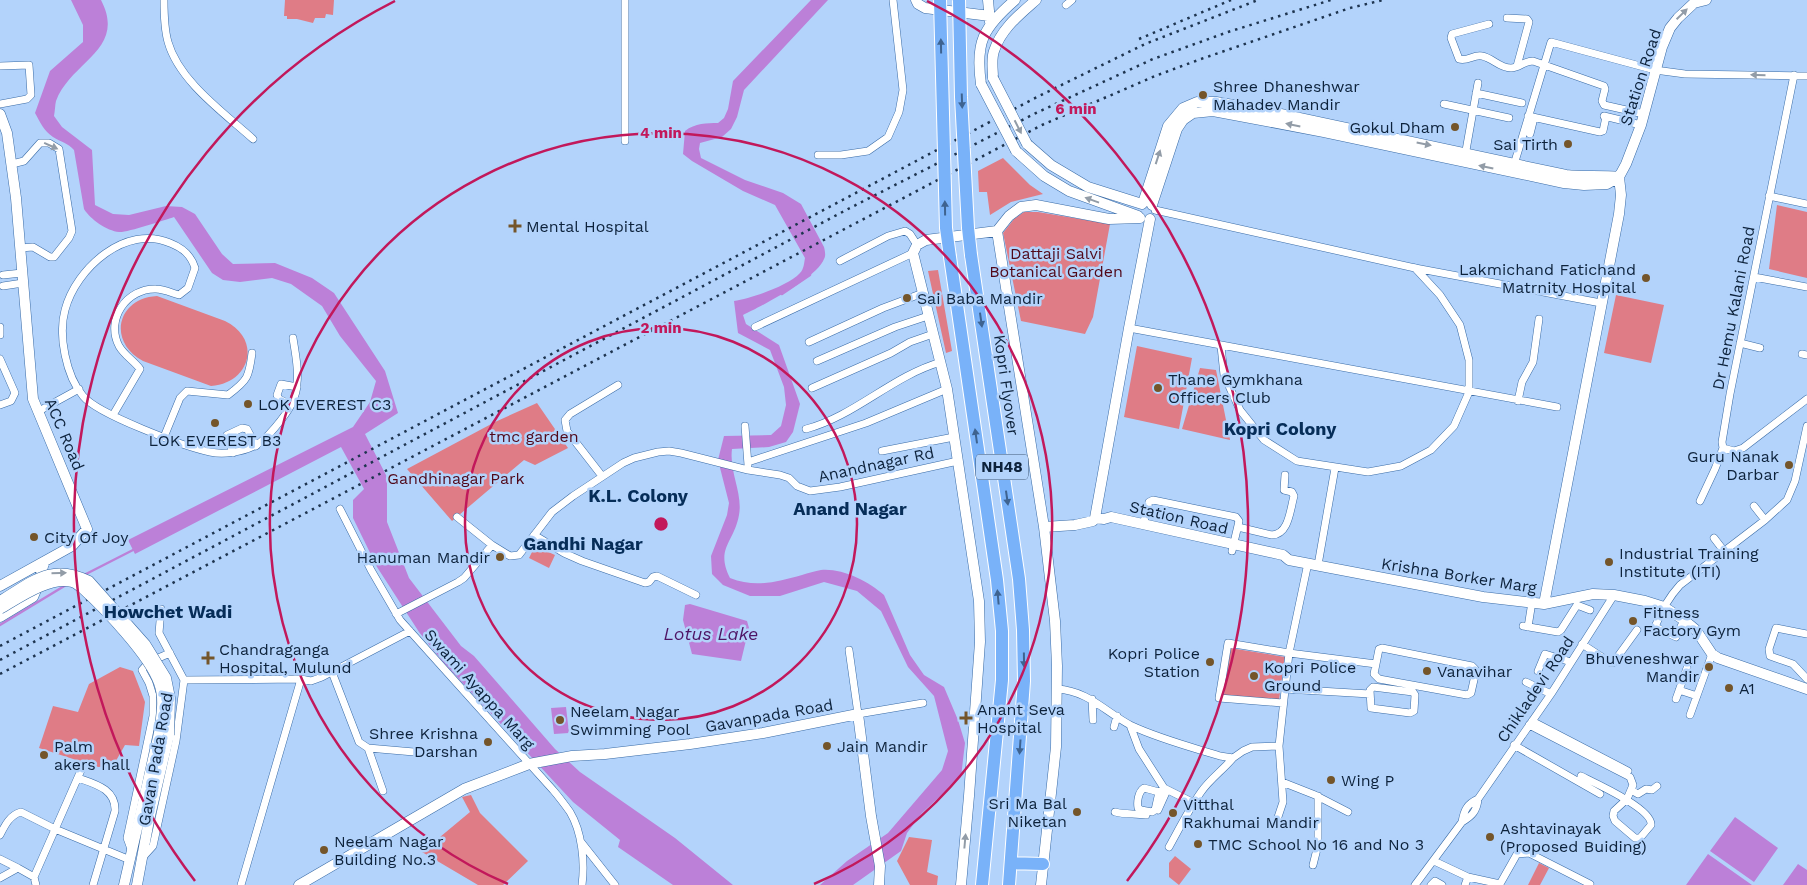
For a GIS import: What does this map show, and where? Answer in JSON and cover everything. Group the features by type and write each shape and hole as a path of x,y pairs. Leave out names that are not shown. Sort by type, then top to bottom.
{"highway":[{"name":"NH48","path":"940,0 946,228 997,580 1002,631 1002,680 982,885"},
{"name":"Kopri Flyover","path":"959,0 961,97 967,209 1018,579 1023,630 1024,681 1011,863"},
{"name":"NH48","path":"1009,885 1011,863"},
{"path":"1011,863 1043,864"}],"street":[{"path":"164,0 164,23 168,43 183,73 253,139"},
{"path":"625,0 625,141"},
{"path":"818,155 841,155 868,151 888,137 899,112 903,90 893,0"},
{"path":"916,0 918,4 925,8 990,20 1004,30"},
{"path":"988,0 990,20 982,41 978,63 981,84 1016,150 1044,176 1069,191 1146,211 1415,268 1601,303"},
{"path":"990,20 1015,0"},
{"path":"1036,0 1004,30 993,52 993,78 1027,144 1051,166 1088,187 1146,211"},
{"path":"1066,6 1072,0"},
{"name":"Station Road","path":"1619,178 1641,125 1662,46 1670,28 1694,3 1706,0"},
{"path":"1507,18 1527,19 1529,22 1517,66"},
{"path":"1489,24 1452,34 1459,59 1463,61 1482,56 1500,66 1509,68 1530,61 1604,86 1602,102 1604,104 1644,114"},
{"path":"1513,168 1531,117 1543,65 1551,42 1656,70 1685,74 1807,76"},
{"path":"0,66 29,65 31,95 27,99 0,104"},
{"name":"Dr Hemu Kalani Road","path":"1724,448 1722,442 1740,343 1794,75"},
{"path":"1465,157 1478,83"},
{"path":"1476,93 1522,103"},
{"path":"1158,531 1110,524 1100,518 1146,211 1173,128 1183,108 1197,102 1325,127 1565,179 1607,176 1619,178 1621,194 1619,214 1544,604"},
{"path":"1444,104 1509,118"},
{"name":"ACC Road","path":"0,114 7,134 12,164 33,399 87,529 72,546 44,562"},
{"path":"1531,117 1602,132 1605,117 1641,125"},
{"path":"1530,134 1531,117"},
{"path":"12,164 24,161 40,143 49,143 59,150 72,231 69,238 54,257 50,257 33,247 20,248"},
{"path":"1769,196 1807,204"},
{"path":"1041,885 1056,746 1055,621 1044,527 998,231 1009,216 1020,207 1036,205 1109,219 1146,211"},
{"path":"840,261 888,236 905,231 910,234 915,249 928,316 947,389 979,601 980,642 961,885"},
{"path":"755,327 915,249 926,240 998,231"},
{"path":"113,415 140,369 119,346 114,333 116,317 122,304 136,292 156,289 179,295 188,288 195,268 189,254 179,246 155,238 141,238 117,245 85,273 72,290 64,310 63,334 66,361 73,381 84,398 113,415 164,437 211,452 233,453 256,446 292,405 298,381 293,338"},
{"path":"1222,346 1224,375 1240,410 1264,440 1297,461 1368,472 1401,466 1431,450 1454,426 1468,392 1469,360 1460,325 1440,294 1415,268"},
{"path":"1,275 23,278"},
{"path":"1,275 6,280 1,287"},
{"path":"1754,277 1807,287"},
{"path":"1,287 23,278"},
{"path":"809,342 883,308 923,293"},
{"path":"817,361 895,327 928,316"},
{"path":"1518,401 1522,382 1533,362 1539,319"},
{"path":"0,328 0,335"},
{"path":"1129,328 1557,408"},
{"path":"812,388 888,355 910,342 933,334"},
{"path":"1740,343 1760,348"},
{"path":"164,437 180,398 187,391 228,395 240,386 250,374 252,353"},
{"path":"0,359 15,393 11,401 0,405"},
{"path":"806,430 841,416 850,409 925,367 941,362"},
{"path":"292,405 279,399 277,395 281,384 297,387"},
{"path":"602,476 567,431 564,420 570,414 618,385"},
{"path":"39,411 79,389"},
{"path":"748,462 857,426 947,389"},
{"path":"1700,501 1724,448 1734,451 1743,448 1807,399"},
{"path":"745,426 748,470"},
{"path":"1684,620 1676,637 1656,628 1664,607 1673,592 1680,585 1765,520 1787,500 1792,491 1804,453 1807,426"},
{"path":"233,453 227,435 242,428 247,429 256,446"},
{"path":"882,451 954,436"},
{"name":"Anandnagar Rd","path":"492,545 510,556 515,557 519,555 552,512 602,476 634,458 658,452 681,453 789,478 805,490 810,491 840,487 958,461"},
{"path":"1276,823 1283,802 1279,746 1289,653 1313,564 1335,468"},
{"path":"1238,527 1272,535 1276,535 1284,529 1294,496 1292,492 1285,491 1283,488 1285,475"},
{"path":"1143,525 1149,502 1153,500 1236,517 1239,520 1233,548"},
{"path":"1754,506 1765,520"},
{"name":"Swami Ayappa Marg","path":"340,508 371,570 396,614 533,764 571,814 580,842"},
{"path":"396,614 464,578 492,545 457,517"},
{"name":"Station Road","path":"1044,527 1087,523 1100,518 1111,518 1143,525 1158,531 1233,548 1283,555 1289,560 1313,564"},
{"path":"534,535 564,553 582,561 645,583 658,576 696,595"},
{"path":"1714,538 1724,551"},
{"path":"0,586 44,562"},
{"path":"0,617 33,597 39,583 44,562"},
{"name":"Krishna Borker Marg","path":"1313,564 1397,582 1483,597 1544,604 1579,600 1593,594 1614,596 1664,607"},
{"path":"0,601 49,574 64,572 89,581 145,644 166,678 170,698 164,734 145,818 131,855 124,885"},
{"path":"0,609 45,585 73,582 82,588 134,644 159,683 162,697 164,734"},
{"name":"Chikladevi Road","path":"1415,885 1462,822 1464,811 1470,802 1478,798 1551,694 1614,596"},
{"path":"1532,602 1526,627 1559,631 1579,600 1590,610"},
{"path":"1664,607 1696,630 1712,654 1722,660 1806,683"},
{"name":"Gavan Pada Road","path":"142,857 153,846 176,740 181,691 184,680 160,633 161,609"},
{"path":"1806,683 1793,664 1770,656 1769,649 1774,630 1778,627 1807,634"},
{"path":"1582,644 1611,663 1637,630"},
{"path":"184,680 301,679 311,681 410,631"},
{"path":"1283,703 1219,698 1228,643 1376,664"},
{"path":"1382,648 1472,666 1476,669 1476,672 1471,693 1467,696 1379,679 1374,674 1376,664 1379,649 1382,648"},
{"path":"849,650 874,836 880,866 879,885"},
{"path":"131,855 127,838 153,716 153,696 142,670 149,662 170,653"},
{"path":"1538,671 1545,654 1570,662"},
{"path":"1690,715 1712,654"},
{"path":"1676,699 1687,668"},
{"path":"332,672 359,742 368,748 414,752"},
{"path":"241,885 301,679"},
{"path":"1526,682 1551,694"},
{"path":"1374,687 1413,692 1415,695 1414,711 1410,713 1372,708 1370,706 1370,694 1371,688 1374,687"},
{"path":"1057,689 1066,689 1092,699 1116,716 1154,735 1220,756 1233,758"},
{"path":"1285,689 1370,694"},
{"path":"1679,690 1697,696"},
{"path":"1092,699 1092,720"},
{"path":"858,714 923,703"},
{"name":"Gavanpada Road","path":"299,885 464,789 533,764 572,756 671,747 858,714"},
{"path":"1114,728 1116,716"},
{"path":"1531,723 1628,770"},
{"path":"1531,723 1630,777 1633,782 1631,790 1627,799 1614,812 1613,819 1635,838 1639,839 1651,825 1652,821 1627,799 1581,776"},
{"path":"1130,724 1139,749 1164,790 1194,804"},
{"path":"1168,847 1207,785 1233,758 1243,750 1252,747 1279,746"},
{"path":"368,748 383,791"},
{"path":"1500,750 1512,748 1600,794"},
{"path":"36,885 34,877 82,768"},
{"path":"78,778 104,788 114,800 115,811 94,885"},
{"path":"1282,782 1318,796 1348,812"},
{"path":"1631,790 1638,794 1646,790 1652,790 1657,786"},
{"path":"1116,812 1124,814 1134,812 1154,816 1164,790"},
{"path":"1313,865 1318,840 1318,796"},
{"path":"0,835 7,822 21,812 55,829 104,849 131,855"},
{"path":"136,885 142,857 145,818"},
{"path":"580,842 584,868 582,885"},
{"path":"580,842 615,885"},
{"path":"1434,861 1468,877 1500,884 1517,854 1529,853 1590,884"},
{"path":"0,859 34,877"},
{"path":"0,878 18,868"},
{"path":"1465,885 1468,877"},
{"path":"1430,885 1435,881 1442,885"}],"green space":[{"path":"285,0 334,0 333,15 326,14 325,18 315,18 313,23 297,19 287,19 287,16 284,16"},
{"path":"1003,158 1030,185 1043,194 1011,202 990,215 987,192 979,192 978,171"},
{"path":"1777,205 1807,212 1807,278 1769,269"},
{"name":"Dattaji Salvi Botanical Garden","path":"1024,212 1038,212 1110,224 1093,317 1085,334 1021,321 1003,233 1014,219"},
{"path":"938,270 952,351 946,353 928,271"},
{"path":"1616,295 1664,305 1651,363 1604,353"},
{"path":"157,296 225,321 237,329 244,338 247,349 247,359 243,369 225,383 211,386 143,361 132,353 124,343 121,333 121,322 133,304 143,299"},
{"name":"Thane Gymkhana Officers Club","path":"1137,346 1192,358 1179,429 1124,417"},
{"path":"1200,368 1216,370 1230,440 1182,429"},
{"name":"Gandhinagar Park","path":"537,403 568,448 535,465 524,460 452,521 407,469 495,422"},
{"path":"535,546 555,555 549,568 529,558"},
{"name":"Kopri Police Ground","path":"1230,648 1285,657 1279,700 1224,695"},
{"path":"120,667 133,671 145,702 139,746 125,745 113,766 98,767 39,748 53,706 78,712 89,684"},
{"path":"471,795 480,813 528,861 503,885 478,885 422,852 470,812 462,797"},
{"path":"909,837 932,840 927,872 938,876 937,885 910,885 897,861"},
{"path":"1175,856 1191,869 1179,885 1169,877 1169,863"},
{"path":"1539,863 1549,868 1540,885 1528,885"}],"water":[{"path":"71,0 101,0 107,17 107,31 102,43 63,87 56,101 54,116 62,127 92,150 95,205 113,214 129,215 166,206 182,207 195,214 222,254 233,264 275,263 312,278 334,293 385,371 398,413 365,434 387,477 387,522 409,578 461,646 474,656 555,749 580,772 675,838 733,885 673,885 618,847 620,840 573,802 444,663 419,632 377,567 353,518 353,500 364,489 341,447 135,554 128,540 353,427 370,402 376,381 340,336 322,306 291,284 272,278 240,282 223,280 212,273 174,217 119,232 104,227 87,213 84,209 74,150 50,135 42,126 35,113 50,71 83,42 83,25"},
{"path":"811,0 828,0 744,90 737,117 731,129 722,137 700,143 699,149 701,158 745,180 783,193 801,204 824,247 825,253 825,258 819,266 800,283 775,299 743,315 746,324 779,345 800,404 793,432 786,442 769,447 732,449 732,466 740,507 737,525 727,546 724,559 730,578 748,583 766,583 819,570 829,570 854,576 878,590 884,595 910,655 924,675 944,687 958,720 965,743 961,777 922,813 907,833 901,851 853,885 820,885 847,861 888,833 942,770 948,751 934,696 908,667 881,611 857,591 824,582 780,596 750,596 723,585 712,574 711,556 727,515 729,503 718,460 724,436 771,435 781,426 786,405 784,387 770,350 738,333 734,301 779,287 794,278 804,266 805,258 775,205 743,191 683,154 685,131 705,123 718,123 724,118 728,109 733,81"},
{"name":"Lotus Lake","path":"690,604 747,621 749,628 741,661 692,654 683,620 685,605"},
{"name":"Neelam Nagar Swimming Pool","path":"566,707 569,733 554,734 551,708"},
{"path":"1735,817 1778,848 1754,882 1710,851"},
{"path":"1708,854 1752,885 1686,885"},
{"path":"1798,864 1807,870 1807,885 1783,885"}],"waterway":[{"path":"782,294 810,275 810,272"},
{"path":"84,575 135,549"},
{"path":"0,625 66,585"}],"railway":[{"path":"1139,39 1231,0"},
{"path":"0,646 1037,97 1145,44 1258,0"},
{"path":"0,660 848,209 1036,113 1153,59 1228,32 1331,0"},
{"path":"0,674 1042,125 1155,76 1201,59 1350,8 1383,0"}],"place":[{"name":"Shree Dhaneshwar Mahadev Mandir","path":"1203,95"},
{"name":"Gokul Dham","path":"1455,127"},
{"name":"Sai Tirth","path":"1568,144"},
{"name":"Mental Hospital","path":"515,226"},
{"name":"Lakmichand Fatichand Matrnity Hospital","path":"1646,278"},
{"name":"Sai Baba Mandir","path":"907,298"},
{"name":"Thane Gymkhana Officers Club","path":"1158,388"},
{"name":"LOK EVEREST C3","path":"248,404"},
{"name":"LOK EVEREST B3","path":"215,423"},
{"name":"Guru Nanak Darbar","path":"1789,465"},
{"name":"City Of Joy","path":"34,537"},
{"name":"Hanuman Mandir","path":"500,557"},
{"name":"Industrial Training Institute (ITI)","path":"1609,562"},
{"name":"Fitness Factory Gym","path":"1633,621"},
{"name":"Chandraganga Hospital, Mulund","path":"208,658"},
{"name":"Kopri Police Station","path":"1210,662"},
{"name":"Bhuveneshwar Mandir","path":"1709,667"},
{"name":"Vanavihar","path":"1427,671"},
{"name":"Kopri Police Ground","path":"1254,676"},
{"name":"A1","path":"1729,688"},
{"name":"Anant Seva Hospital","path":"966,718"},
{"name":"Neelam Nagar Swimming Pool","path":"560,720"},
{"name":"Shree Krishna Darshan","path":"488,742"},
{"name":"Jain Mandir","path":"827,746"},
{"name":"Palm akers hall","path":"44,755"},
{"name":"Wing P","path":"1331,780"},
{"name":"Sri Ma Bal Niketan","path":"1077,812"},
{"name":"Vitthal Rakhumai Mandir","path":"1173,813"},
{"name":"Ashtavinayak (Proposed Buiding)","path":"1490,837"},
{"name":"TMC School No 16 and No 3","path":"1198,844"},
{"name":"Neelam Nagar Building No.3","path":"324,850"}],"district":[{"name":"Kopri Colony","path":"1280,429"},
{"name":"K.L. Colony","path":"638,496"},
{"name":"Anand Nagar","path":"850,509"},
{"name":"Gandhi Nagar","path":"583,544"},
{"name":"Howchet Wadi","path":"168,612"}],"park label":[{"name":"tmc garden","path":"534,436"}]}
